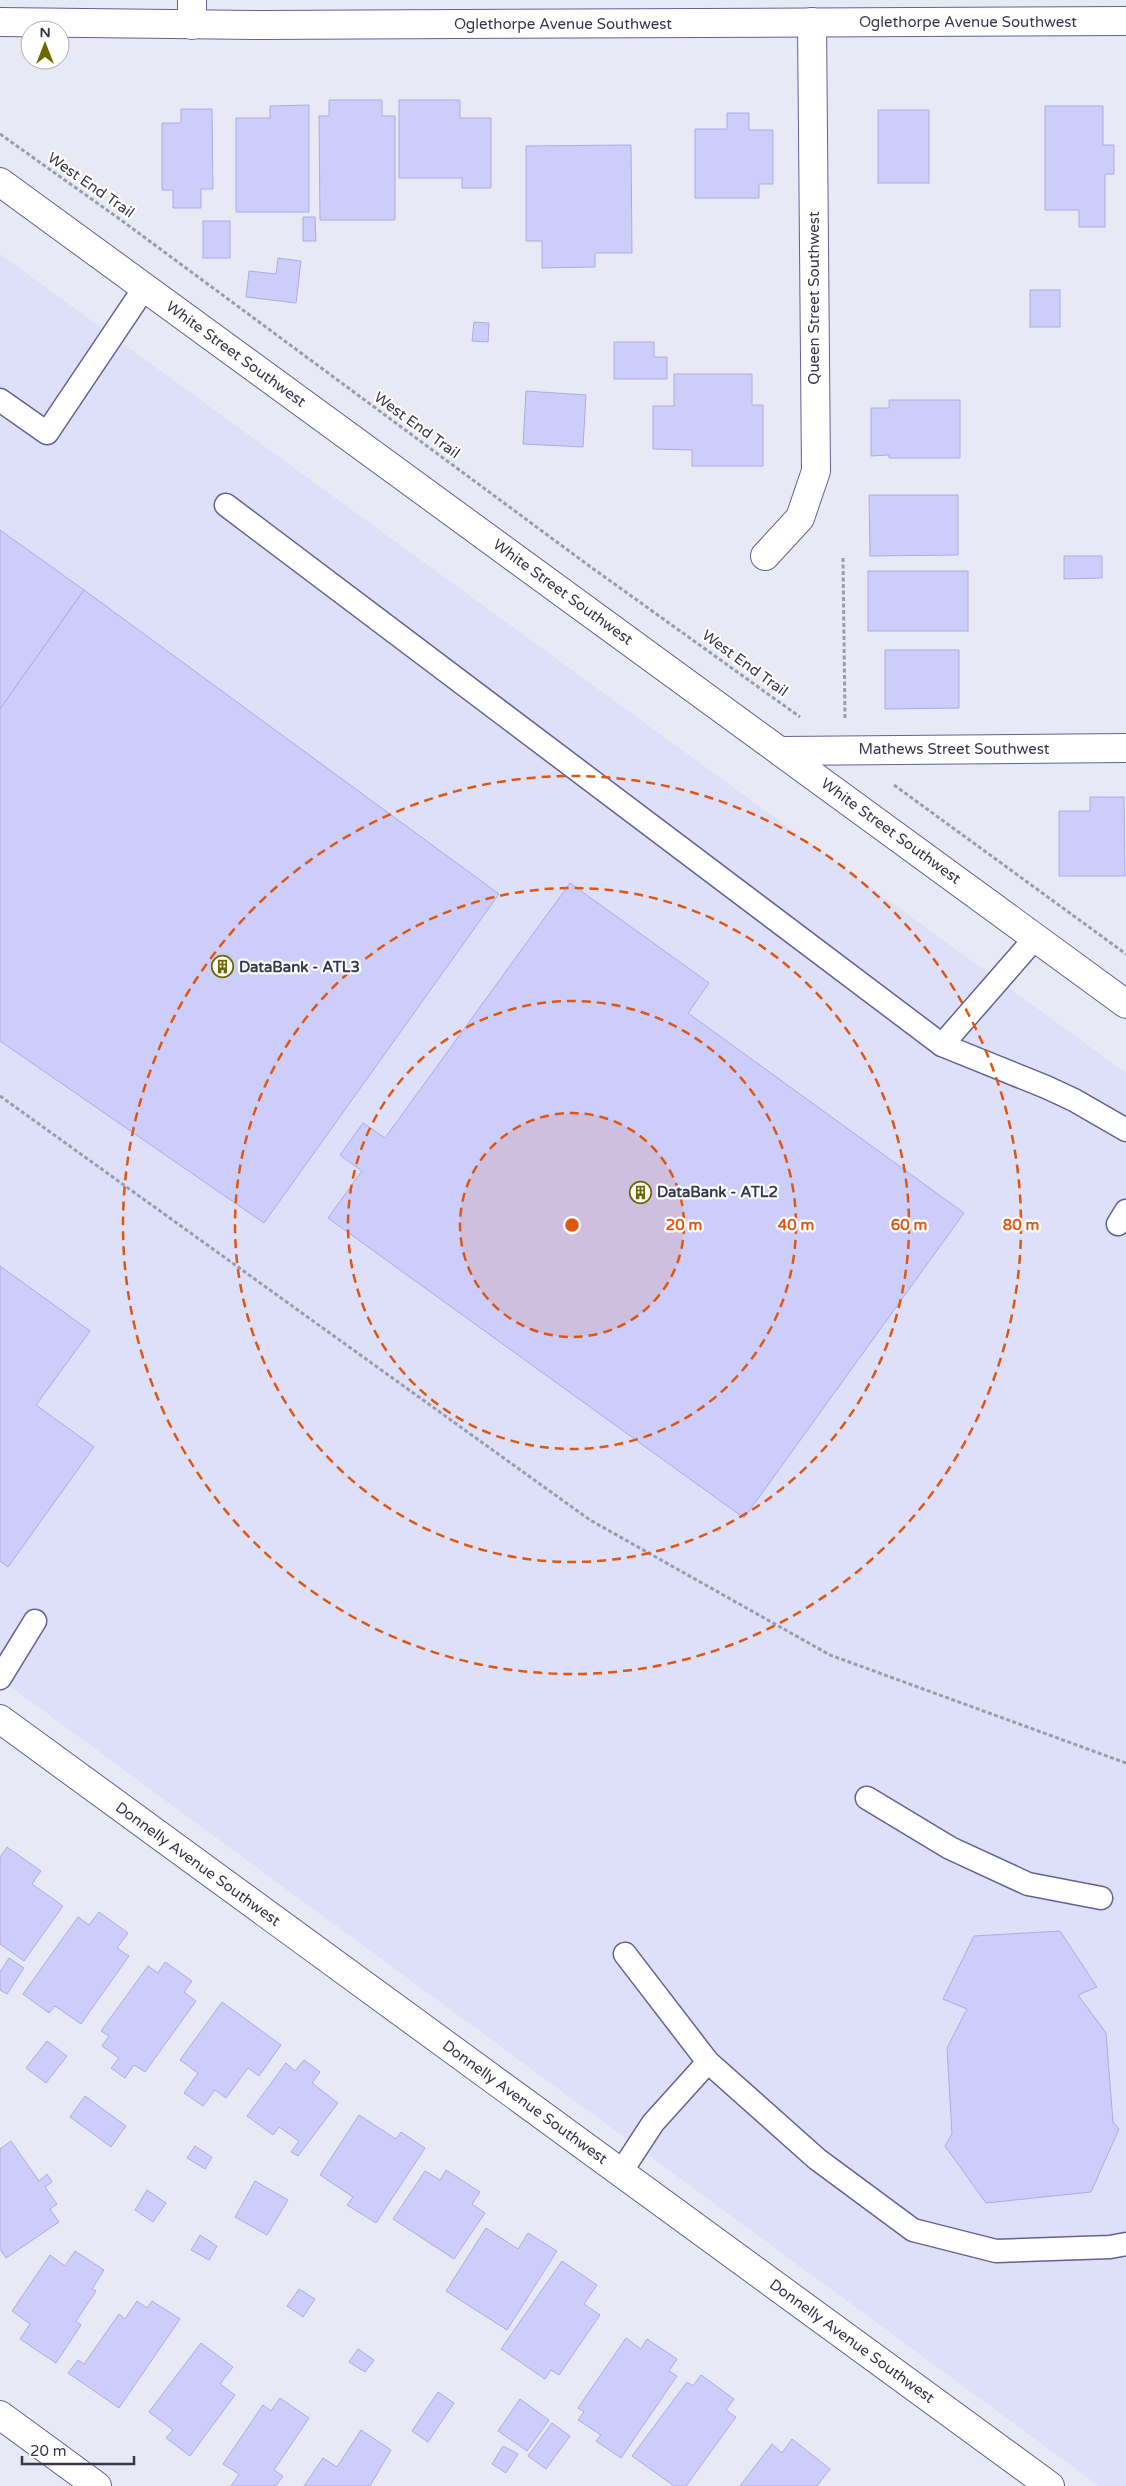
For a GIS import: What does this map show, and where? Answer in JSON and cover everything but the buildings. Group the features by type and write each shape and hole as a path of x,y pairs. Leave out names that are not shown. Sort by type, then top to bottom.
{"street":[{"name":"Oglethorpe Avenue Southwest","path":"0,22 192,13 779,12 812,22 1126,21"},
{"name":"Queen Street Southwest","path":"765,556 800,518 816,470 812,22"},
{"name":"White Street Southwest","path":"0,182 1126,1004"},
{"name":"Mathews Street Southwest","path":"781,751 1126,748"},
{"name":"Donnelly Avenue Southwest","path":"0,1719 1050,2486"},
{"path":"0,2415 97,2486"}],"lane":[{"path":"0,400 47,433 145,287"},
{"path":"226,505 942,1045 1046,1087 1074,1100 1126,1130"},
{"path":"942,1045 1036,937"},
{"path":"0,1678 35,1621"},
{"path":"867,1798 950,1848 1028,1884 1101,1898"},
{"path":"625,1954 708,2062 817,2159 913,2230 996,2252 1126,2244"},
{"path":"621,2172 653,2123 708,2062"}],"path":[{"name":"West End Trail","path":"0,134 121,220 572,553 806,721"},
{"path":"843,558 845,723"},
{"path":"892,784 1126,954"},
{"path":"0,1096 590,1520 830,1655 1126,1763"}],"shaded area":[{"path":"0,254 1126,1073 1126,2486 1099,2486 0,1679"}],"place":[{"name":"DataBank - ATL3","path":"223,967"},
{"name":"DataBank - ATL2","path":"641,1192"}]}
